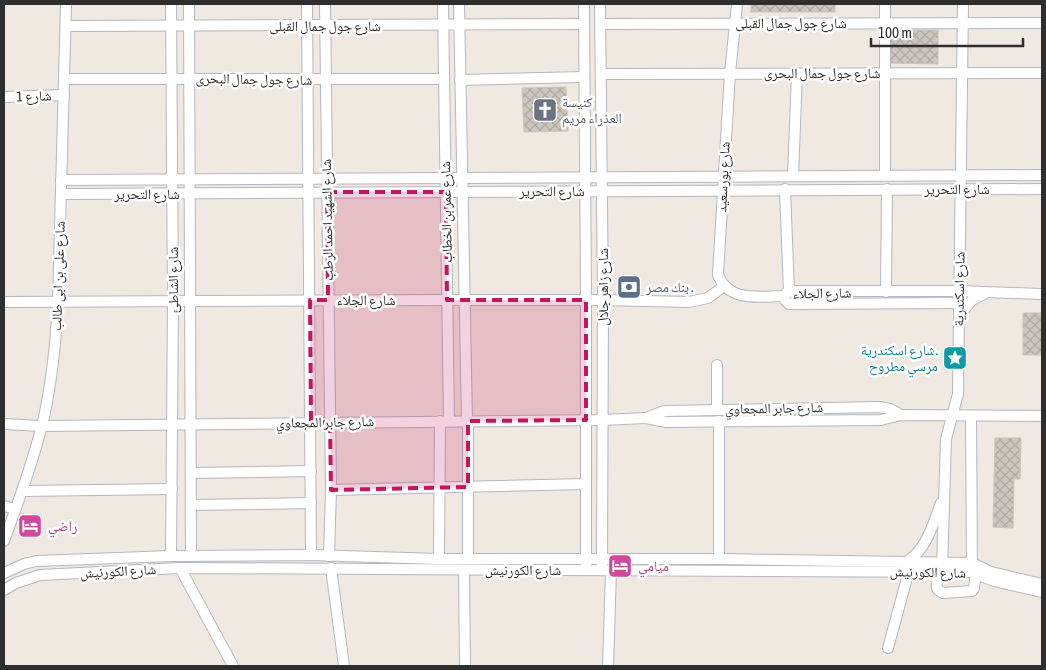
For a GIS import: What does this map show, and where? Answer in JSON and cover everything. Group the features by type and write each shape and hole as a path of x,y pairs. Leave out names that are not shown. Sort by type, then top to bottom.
{"street":[{"name":"شارع على بن ابى طالب","path":"4,541 22,491 46,408 54,344 58,302 66,4"},
{"name":"شارع الشاطئ","path":"171,4 173,301 171,556"},
{"name":"شارع الشاطئ","path":"189,4 191,556"},
{"name":"شارع الشهيد احمد الرطب","path":"307,4 311,555"},
{"name":"شارع الشهيد احمد الرطب","path":"325,4 331,490 329,556"},
{"name":"شارع عمر بن الخطاب","path":"439,559 439,488 444,421 447,300 443,4"},
{"name":"شارع عمر بن الخطاب","path":"459,4 468,421 468,559"},
{"name":"شارع زاهر جلال","path":"584,4 586,571"},
{"name":"شارع زاهر جلال","path":"600,4 603,300 602,559 607,571 608,666"},
{"name":"شارع بورسعيد","path":"724,286 718,275 730,73 737,4"},
{"path":"884,175 885,4"},
{"name":"شارع اسكندرية","path":"940,569 946,439 958,394 963,4"},
{"name":"شارع جول جمال القبلى","path":"601,24 1042,23"},
{"name":"شارع جول جمال القبلى","path":"66,26 584,24"},
{"name":"شارع جول جمال البحرى","path":"601,74 1042,73"},
{"path":"793,176 797,74"},
{"path":"460,80 584,77"},
{"name":"شارع جول جمال البحرى","path":"64,78 444,79"},
{"name":"شارع 1","path":"4,97 64,95"},
{"name":"شارع التحرير","path":"61,180 1042,175"},
{"path":"724,286 732,293 742,296 787,294 784,189"},
{"path":"886,292 887,189"},
{"name":"شارع التحرير","path":"61,194 1042,189"},
{"name":"شارع الجلاء","path":"4,302 603,300 696,302 708,298 724,286"},
{"name":"شارع الجلاء","path":"959,303 789,304 785,301 787,294 846,292 959,291 1042,294"},
{"path":"846,292 846,304"},
{"path":"959,316 972,300 990,292"},
{"path":"717,365 717,409"},
{"name":"شارع جابر المجعاوي","path":"646,418 664,410 879,407 890,409 900,415"},
{"name":"شارع جابر المجعاوي","path":"4,424 41,426 646,418 661,422 881,420 900,415 1042,416"},
{"path":"940,569 938,589 943,593 972,592 974,588 971,416"},
{"path":"719,421 719,559"},
{"path":"191,473 311,471"},
{"path":"331,490 586,484"},
{"path":"22,491 172,489"},
{"path":"888,648 909,565 927,539 944,498"},
{"path":"191,504 311,503"},
{"path":"4,506 15,509"},
{"name":"شارع الكورنيش","path":"4,573 24,564 48,560 171,556 311,555 439,559 719,559 973,569 1042,584"},
{"path":"24,564 26,579"},
{"name":"شارع الكورنيش","path":"4,590 26,579 53,574 180,568 607,571 909,565"},
{"path":"180,568 233,666"},
{"path":"331,568 344,666"},
{"name":"شارع الكورنيش","path":"973,569 994,581 1042,592"},
{"path":"464,570 466,666"},
{"path":"4,581 16,583"}],"highlighted area":[{"path":"327,192 446,192 447,300 586,300 586,420 468,421 468,487 331,490 330,422 311,423 310,300 328,300"}],"building":[{"path":"751,4 835,4 835,12 751,12"},
{"path":"888,30 938,30 938,64 888,63"},
{"name":"كنيسة العذراء مريم","path":"566,87 568,131 524,132 522,88"},
{"path":"1023,313 1042,313 1042,355 1023,355"},
{"path":"995,438 1021,438 1020,479 1014,479 1013,528 993,527"}],"place":[{"name":"كنيسة العذراء مريم","path":"545,110"},
{"name":"بنك مصر .","path":"629,287"},
{"name":"شارع اسكندرية. مرسي مطروح","path":"955,358"},
{"name":"راضي","path":"30,526"},
{"name":"ميامي","path":"620,566"}]}
